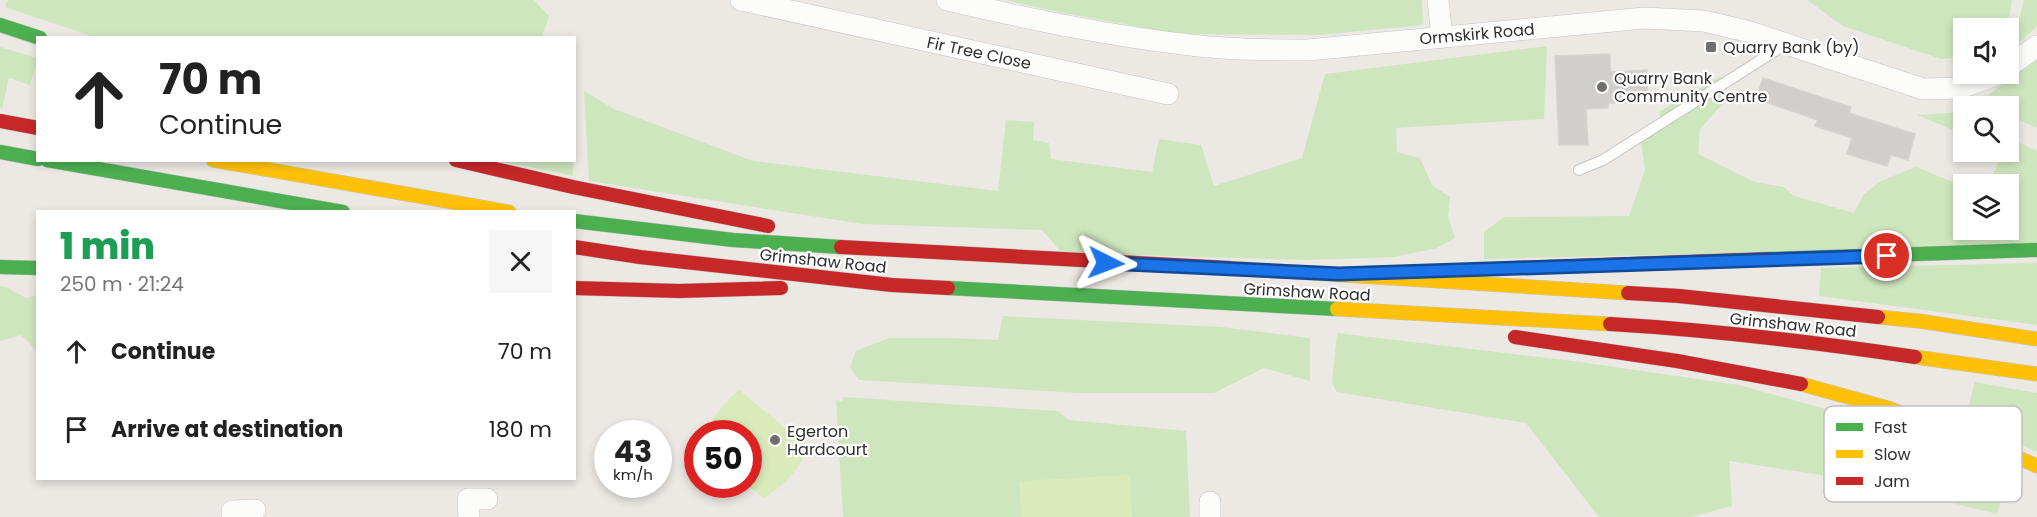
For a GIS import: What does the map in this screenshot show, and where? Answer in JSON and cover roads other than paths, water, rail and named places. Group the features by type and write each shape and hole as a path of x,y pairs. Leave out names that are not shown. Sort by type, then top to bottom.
{"main road":[{"path":"0,25 36,37"},
{"path":"0,121 36,128"},
{"path":"0,152 36,159"},
{"path":"58,162 333,210"},
{"path":"224,162 498,210"},
{"path":"465,162 573,187 898,251"},
{"name":"Grimshaw Road","path":"576,221 733,240 1339,274 1679,296 1919,321 2037,339"},
{"name":"Grimshaw Road","path":"576,247 640,257 892,285 1659,327 1848,347 2037,375"},
{"path":"1506,268 2037,250"},
{"path":"0,267 36,268"},
{"path":"1339,274 1470,270"},
{"path":"576,288 679,291 892,285"},
{"path":"1338,311 1467,330"},
{"path":"1502,335 1677,361 1796,383 1881,406"},
{"path":"2022,459 2037,466"}],"street":[{"name":"Fir Tree Close","path":"741,0 792,6 1168,94"},
{"name":"Ormskirk Road","path":"947,0 1089,29 1199,46 1261,50 1308,50 1644,18 1704,21 1750,32 1923,89 1960,88 1971,84"},
{"path":"1438,0 1443,37"},
{"path":"2019,59 2037,46"},
{"path":"469,517 468,499 488,499"},
{"path":"232,517 232,511 255,510"}],"lane":[{"path":"1579,170 1603,160 1786,44"}],"place":[{"name":"Quarry Bank (by)","path":"1711,47"},
{"name":"Quarry Bank Community Centre","path":"1602,87"},
{"name":"Egerton Hardcourt","path":"775,440"}]}
